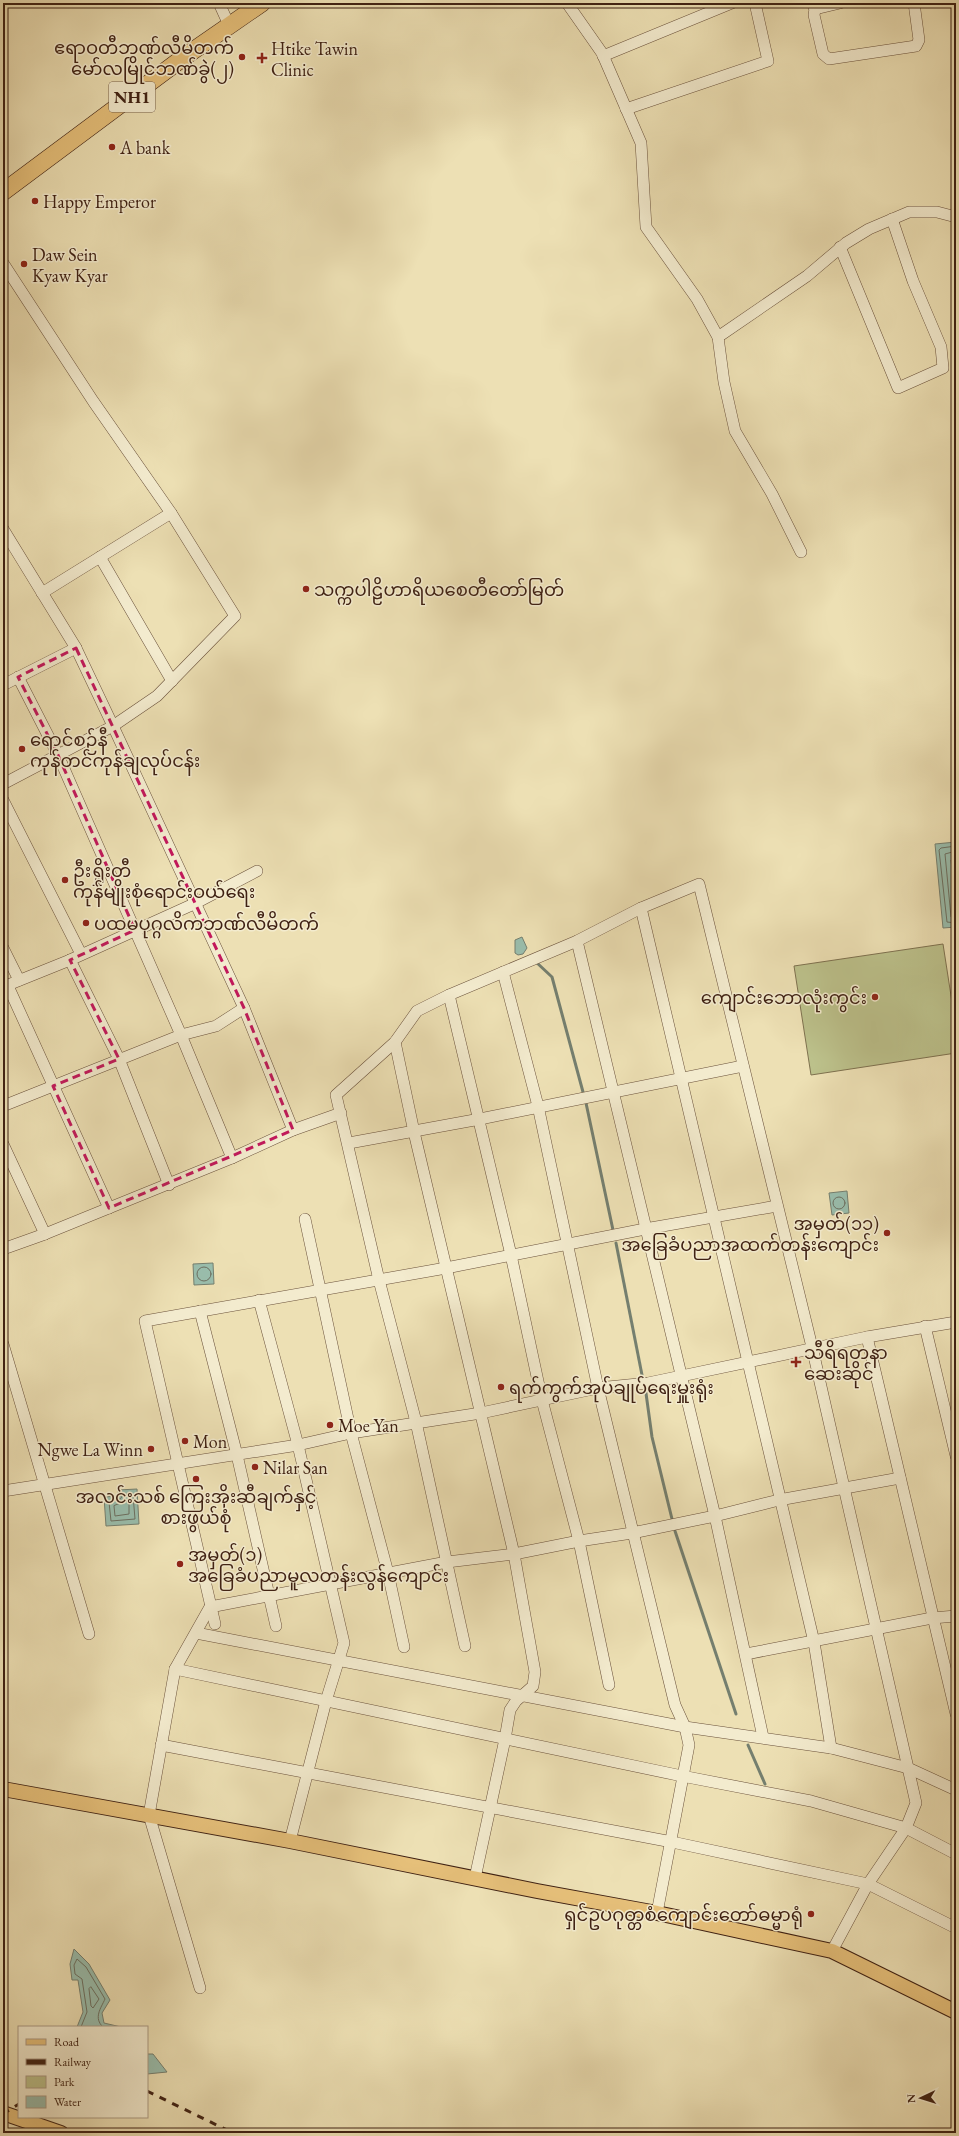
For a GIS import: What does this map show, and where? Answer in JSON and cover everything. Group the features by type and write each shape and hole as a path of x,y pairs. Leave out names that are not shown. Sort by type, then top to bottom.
{"highway":[{"name":"NH1","path":"3,192 229,25 262,3"}],"main road":[{"path":"3,1789 290,1841 657,1913 832,1951 956,2012"},
{"path":"3,2113 61,2133"}],"street":[{"path":"219,3 229,25"},
{"path":"567,3 603,56 641,143 646,227 697,299 718,337 724,382 735,431 772,494 800,552"},
{"path":"603,56 732,3"},
{"path":"626,109 768,61 755,3"},
{"path":"840,3 814,6 814,15 823,54 828,59 916,46 919,40 914,3"},
{"path":"718,337 807,276 840,247 869,228 909,212 937,212 956,216"},
{"path":"840,247 898,388 943,368 941,347 913,282 892,219"},
{"path":"3,263 93,401 171,513 235,616 157,696 113,726 3,784"},
{"path":"42,593 171,513"},
{"path":"3,529 76,648 244,1008 293,1130"},
{"path":"100,557 172,681"},
{"path":"4,682 18,677 76,648"},
{"path":"18,677 58,755 182,1035 232,1158"},
{"path":"3,800 81,954"},
{"path":"109,1208 53,1086 5,987 70,960 196,903 257,871"},
{"path":"465,1646 416,1422 379,1280 349,1143 336,1095 395,1042 417,1011 449,995 577,941 641,908 699,884 812,1347 916,1803 906,1828 868,1884 832,1951"},
{"path":"641,908 746,1361 814,1642 831,1748"},
{"path":"577,941 715,1516 763,1737"},
{"path":"3,948 19,980"},
{"path":"70,960 119,1059 169,1184"},
{"path":"503,972 538,1106 566,1245 632,1533 675,1705 685,1727 689,1745 682,1776 672,1842 657,1913"},
{"path":"449,995 512,1254 542,1400 580,1541 609,1685"},
{"path":"3,1106 182,1035 216,1026 244,1008"},
{"path":"395,1042 414,1132 514,1554 535,1672 533,1686 522,1695 510,1710 506,1739 475,1878"},
{"path":"349,1143 414,1132 582,1097 743,1066"},
{"path":"3,1249 45,1234 169,1184 232,1158 293,1130 341,1113"},
{"path":"325,1118 346,1132"},
{"path":"3,1144 45,1234"},
{"path":"215,1624 144,1323 146,1320 446,1268 645,1229 777,1206"},
{"path":"305,1219 351,1433 388,1573 404,1647"},
{"path":"259,1300 298,1445 344,1643 306,1772 290,1841"},
{"path":"200,1311 237,1455 276,1626"},
{"path":"3,1491 45,1486 178,1463 237,1455 298,1445 351,1433 480,1413 598,1388 643,1383 812,1347 925,1326 956,1322"},
{"path":"925,1326 956,1456"},
{"path":"867,1337 932,1618 956,1714"},
{"path":"3,1344 89,1634"},
{"path":"210,1607 447,1562 514,1554 580,1541 632,1533 715,1516 779,1500 900,1478"},
{"path":"200,1988 149,1815 175,1670 210,1607"},
{"path":"746,1654 932,1618 956,1616"},
{"path":"196,1633 685,1727 763,1737 831,1748 908,1768 956,1790"},
{"path":"175,1670 682,1776 811,1801 906,1828 956,1854"},
{"path":"161,1745 672,1842 868,1884 956,1928"}],"highlighted area":[{"path":"76,648 244,1008 293,1130 109,1208 53,1086 119,1059 70,960 135,930 58,755 18,677"}],"green space":[{"name":"ကျောင်းဘောလုံးကွင်း","path":"943,944 956,1028 956,1053 811,1075 794,966"}],"water":[{"path":"956,842 956,927 943,928 935,844"},
{"path":"522,937 527,948 523,954 518,955 515,953 515,940"},
{"path":"847,1191 849,1213 832,1215 829,1193"},
{"path":"213,1263 214,1284 194,1285 193,1264"},
{"path":"137,1489 139,1524 106,1526 104,1497 118,1496 118,1490"},
{"path":"74,1949 89,1964 110,2000 102,2013 104,2023 117,2026 77,2026 83,2012 78,1980 72,1980 70,1964"},
{"path":"148,2054 153,2054 167,2072 148,2074"}],"waterway":[{"path":"536,962 552,977 583,1092"},
{"path":"586,1103 613,1230"},
{"path":"616,1243 643,1380"},
{"path":"645,1386 652,1437 672,1519"},
{"path":"675,1531 736,1714"},
{"path":"748,1745 765,1784"}],"railway":[{"path":"148,2091 233,2133"},
{"path":"3,2114 18,2105"}],"place":[{"name":"ဧရာဝတီဘဏ်လီမိတက် မော်လမြိုင်ဘဏ်ခွဲ(၂)","path":"242,57"},
{"name":"Htike Tawin Clinic","path":"262,58"},
{"name":"A bank","path":"112,147"},
{"name":"Happy Emperor","path":"35,201"},
{"name":"Daw Sein Kyaw Kyar","path":"24,264"},
{"name":"သက္ကပါဠိဟာရိယစေတီတော်မြတ်","path":"306,589"},
{"name":"ရောင်စဉ်နီ ကုန်တင်ကုန်ချလုပ်ငန်း","path":"22,749"},
{"name":"ဦးရှိုးတီ ကုန်မျိုးစုံရောင်းဝယ်ရေး","path":"65,880"},
{"name":"ပထမပုဂ္ဂလိကဘဏ်လီမိတက်","path":"86,923"},
{"name":"ကျောင်းဘောလုံးကွင်း","path":"875,997"},
{"name":"အမှတ်(၁၁) အခြေခံပညာအထက်တန်းကျောင်း","path":"887,1233"},
{"name":"သီရိရတနာ ဆေးဆိုင်","path":"796,1362"},
{"name":"ရက်ကွက်အုပ်ချုပ်ရေးမှူးရုံး","path":"501,1387"},
{"name":"Moe Yan","path":"330,1425"},
{"name":"Mon","path":"185,1441"},
{"name":"Ngwe La Winn","path":"151,1449"},
{"name":"Nilar San","path":"255,1467"},
{"name":"အလင်းသစ် ကြေးအိုးဆီချက်နှင့် စားဖွယ်စုံ","path":"196,1479"},
{"name":"အမှတ်(၁) အခြေခံပညာမူလတန်းလွန်ကျောင်း","path":"180,1564"},
{"name":"ရှင်ဥပဂုတ္တစံကျောင်းတော်ဓမ္မာရုံ","path":"811,1914"}]}
